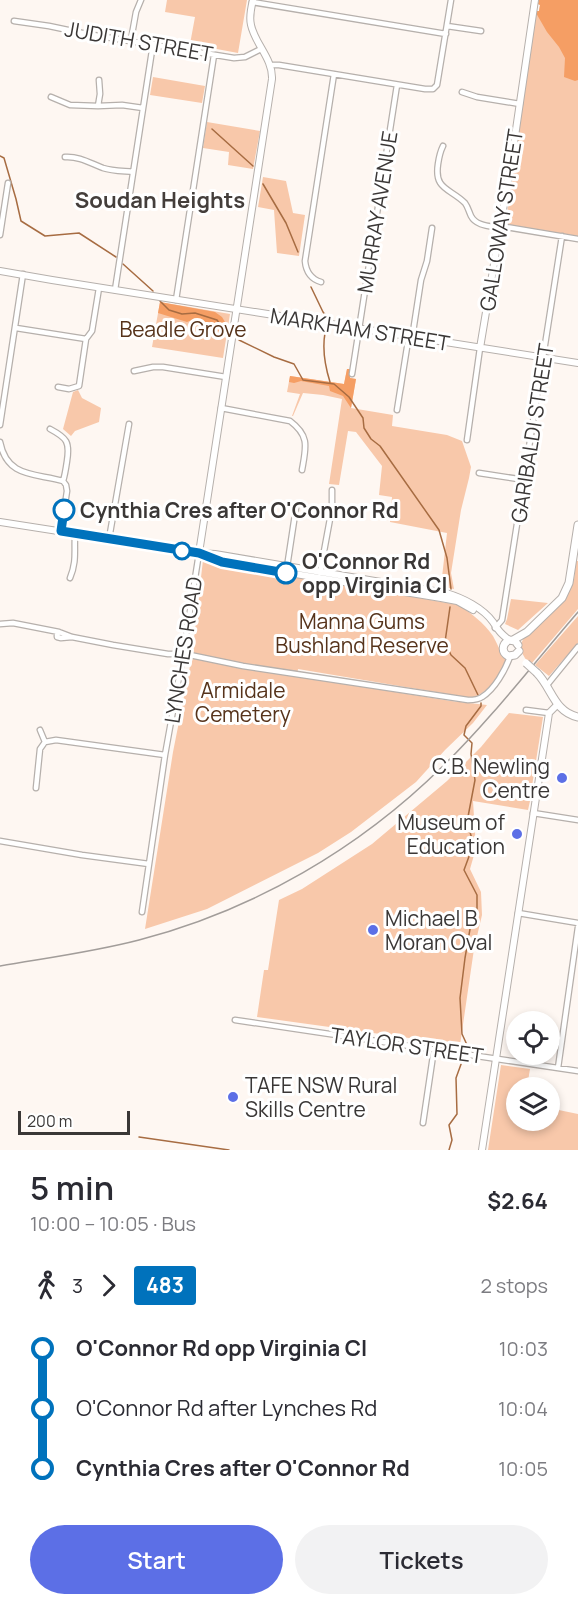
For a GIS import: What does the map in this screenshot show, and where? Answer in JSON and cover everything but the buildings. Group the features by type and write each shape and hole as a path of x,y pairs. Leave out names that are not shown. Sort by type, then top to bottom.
{"main road":[{"path":"578,525 566,591 557,604 512,648 547,685 557,705 568,714 578,717"}],"street":[{"path":"131,40 136,12 141,0"},
{"path":"446,34 252,1 251,27 270,65 430,90 436,84 446,34 451,0"},
{"name":"GALLOWAY STREET","path":"467,440 535,0"},
{"name":"JUDITH STREET","path":"14,21 234,58 244,57 261,49"},
{"path":"447,26 481,31"},
{"path":"115,290 153,44"},
{"path":"176,300 214,55"},
{"name":"LYNCHES ROAD","path":"142,912 272,79 270,65"},
{"path":"321,282 310,276 305,261 334,74"},
{"path":"98,106 99,80"},
{"name":"MURRAY AVENUE","path":"352,374 397,85"},
{"path":"465,101 465,94 520,104"},
{"path":"51,97 70,105 122,105 143,108"},
{"path":"443,146 437,176 440,184 465,203 472,219 480,224 578,239"},
{"path":"65,157 71,156 105,168 133,172"},
{"path":"0,235 2,210 8,183"},
{"path":"397,410 408,341 411,337 432,228"},
{"name":"GARIBALDI STREET","path":"496,629 502,620 562,236"},
{"name":"MARKHAM STREET","path":"0,271 578,363"},
{"path":"0,425 24,274"},
{"path":"58,387 69,389 79,386 99,288"},
{"path":"16,328 87,339"},
{"path":"134,371 163,367 226,377"},
{"path":"221,408 290,421 298,427 306,441 302,470"},
{"path":"109,539 129,424"},
{"path":"50,429 68,443 66,472 63,481"},
{"path":"0,442 2,451 14,468 24,473 63,481 66,485 61,531"},
{"path":"0,463 6,458"},
{"path":"479,473 525,480"},
{"path":"320,573 332,508 332,490"},
{"path":"286,570 296,508"},
{"path":"0,522 215,554 286,570 457,601 467,605 496,629 512,648 496,682 480,699 468,700 72,637 58,638 59,632 13,623 0,624"},
{"path":"70,578 75,563 75,534"},
{"path":"286,570 320,573 447,593 466,600 493,622 496,629"},
{"path":"547,685 578,647"},
{"path":"482,1150 549,713 557,705"},
{"path":"526,710 549,713"},
{"path":"40,730 45,742"},
{"path":"36,788 40,750 45,742 56,740 165,755"},
{"path":"533,813 578,820"},
{"path":"0,842 149,864"},
{"path":"518,913 578,925 558,1068"},
{"name":"TAYLOR STREET","path":"235,1020 578,1071"},
{"path":"423,1123 434,1048"}],"green space":[{"path":"167,0 247,0 238,53 190,44 195,17 165,12"},
{"path":"539,0 578,0 578,236 511,226 506,220"},
{"path":"153,77 205,86 202,103 150,95"},
{"path":"207,122 260,131 253,169 228,165 229,152 203,148"},
{"path":"263,177 286,181 293,213 305,215 299,256 277,253 274,210 258,207"},
{"name":"Beadle Grove","path":"160,302 230,314 223,358 152,347"},
{"path":"347,369 352,369 350,378 356,379 351,408 393,415 392,426 447,435 462,441 471,467 461,510 451,573 454,589 441,586 447,533 390,522 392,497 379,495 382,466 356,432 348,431 339,485 329,484 342,399 303,393 292,416 300,394 287,392 290,376 344,384"},
{"path":"78,390 82,398 101,408 99,422 75,431 71,436 63,429 73,392"},
{"path":"203,560 459,605 489,631 507,661 488,688 471,698 298,669 297,676 487,705 473,723 416,782 351,832 318,853 207,909 145,929 173,752 192,656"},
{"path":"576,561 578,561 578,609 532,663 528,662 521,646 523,639 565,600 574,579"},
{"path":"511,599 548,603 518,630 505,624"},
{"path":"578,616 578,643 549,676 535,665"},
{"path":"509,713 543,717 532,786 505,783 503,797 530,801 528,810 473,801 476,848 470,869 481,892 482,915 474,949 460,1045 257,1017 264,970 268,970 279,900 302,889 372,844 447,781 481,747"},
{"path":"501,1065 530,1069 529,1077 506,1077 506,1131 560,1131 560,1110 578,1114 578,1150 488,1150"}],"shaded area":[{"path":"539,0 578,0 578,80 564,77 565,58 536,13 539,11"},
{"path":"160,302 215,312 222,317 228,327 227,337 215,329 193,325 192,320 187,322 158,313"},
{"path":"347,369 352,369 350,378 356,379 351,408 343,396 330,391 329,386 301,381 289,382 290,376 344,384"}],"waterway":[{"path":"212,129 253,166"},
{"path":"0,156 4,158 21,221 45,236 79,233 116,257"},
{"path":"263,184 286,223 298,252"},
{"path":"123,264 153,291"},
{"path":"311,287 327,317"},
{"path":"160,301 169,310 182,314 195,313 217,320 227,334"},
{"path":"325,333 324,358 330,382"},
{"path":"239,340 294,364 303,380 334,384 349,397 363,418 364,428 371,439 380,446 439,530 447,558 451,589"},
{"path":"450,607 445,642 451,655 465,668 478,695"},
{"path":"466,1052 468,1047 462,1034 460,998 470,929 477,915 477,895 464,870 471,851 472,839 467,822 475,780 471,754 472,743 464,735 466,726 481,703"},
{"path":"449,1150 452,1140 449,1125 457,1114 456,1078 464,1056"},
{"path":"139,1137 229,1150"}],"railway":[{"path":"0,966 104,948 182,927 264,894 303,873 376,824 443,766 495,710 578,612"}],"bus line":[{"name":"483","path":"64,510 61,531 199,553 222,562 286,573"}],"place":[{"name":"Cynthia Cres after O'Connor Rd","path":"64,510"},
{"name":"O'Connor Rd opp Virginia Cl","path":"286,573"},
{"name":"C.B. Newling Centre","path":"562,778"},
{"name":"Museum of Education","path":"517,834"},
{"name":"Michael B Moran Oval","path":"373,930"},
{"name":"TAFE NSW Rural Skills Centre","path":"233,1097"}],"district":[{"name":"Soudan Heights","path":"160,200"}],"park label":[{"name":"Manna Gums Bushland Reserve","path":"362,633"},
{"name":"Armidale Cemetery","path":"243,702"}]}
